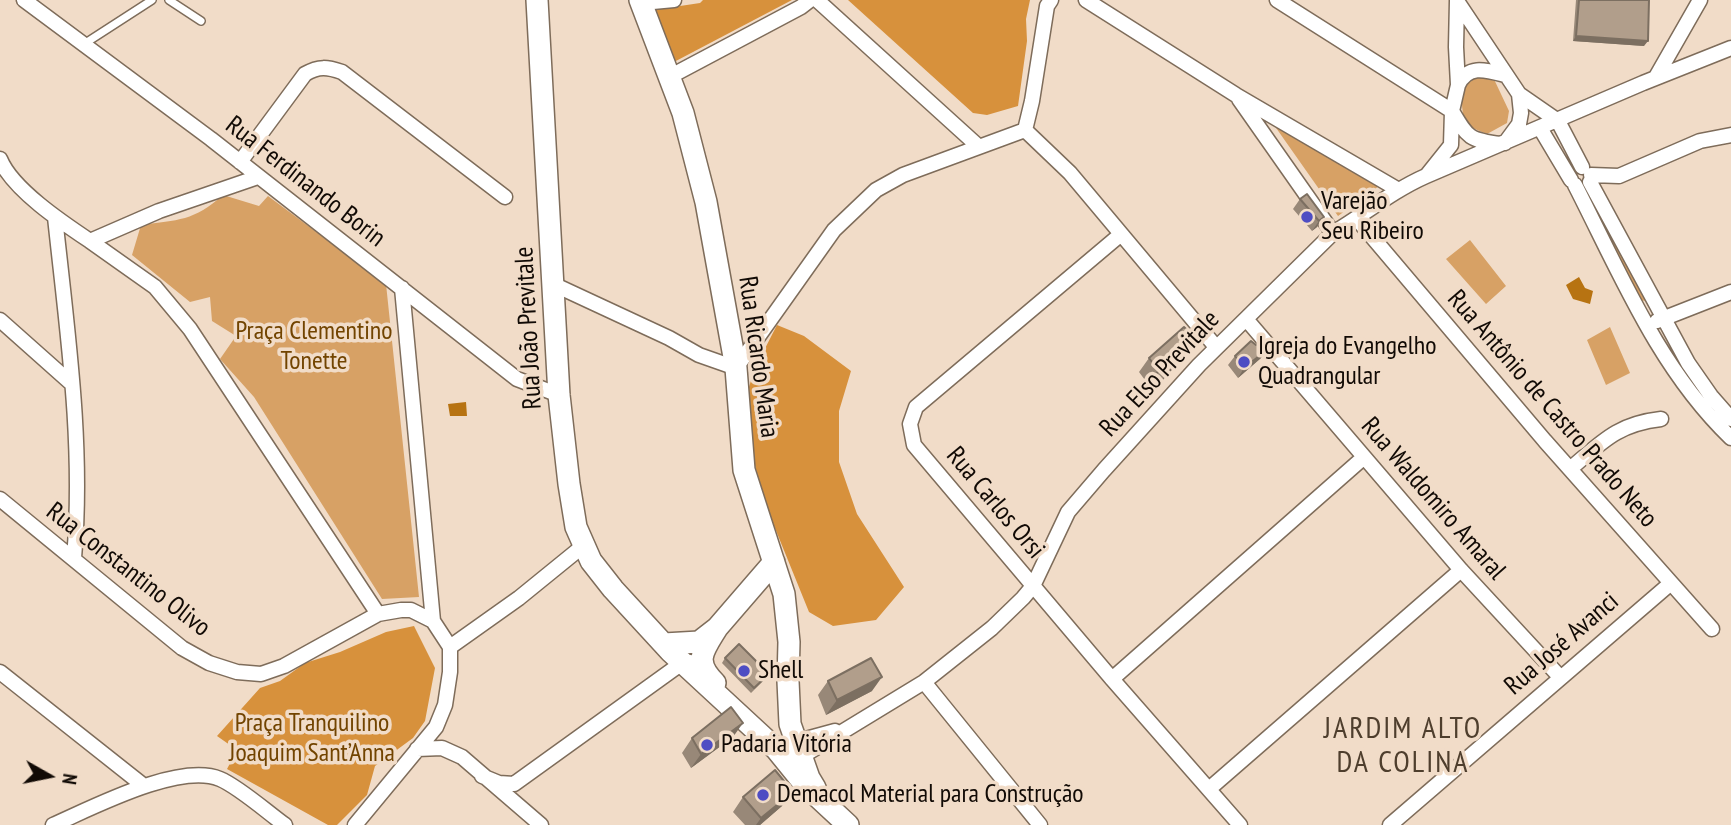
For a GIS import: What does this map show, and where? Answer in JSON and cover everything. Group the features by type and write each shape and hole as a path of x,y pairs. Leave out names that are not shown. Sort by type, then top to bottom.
{"main road":[{"name":"Rua João Previtale","path":"537,0 555,285 559,395 576,527 591,561 613,589 664,644 692,661"},
{"name":"Rua Ricardo Maria","path":"641,1 683,113 706,202 736,368 744,470 783,594 789,642 790,747"},
{"path":"774,562 692,661 750,716 770,724 790,747 806,786 848,825"},
{"path":"664,644 699,642 717,628"}],"street":[{"name":"Rua Ferdinando Borin","path":"24,0 240,162 517,379 559,395"},
{"path":"641,1 674,0"},
{"path":"671,76 810,0"},
{"path":"817,0 978,146"},
{"path":"1025,130 1047,6 1051,0"},
{"path":"1086,0 1236,95 1397,189"},
{"path":"1277,0 1452,111 1468,136 1483,142 1504,144 1519,124 1519,94"},
{"path":"1656,78 1700,0"},
{"path":"1426,176 1451,145 1452,111 1458,85 1457,1"},
{"path":"1457,1 1519,94 1558,121 1648,326 1676,374 1699,405 1731,438"},
{"name":"Rua Elso Previtale","path":"790,747 853,726 924,682 992,628 1033,586 1068,512 1112,460 1216,347 1333,233 1397,189 1731,48"},
{"path":"240,162 305,74 317,67 329,67 342,72 505,197"},
{"path":"1458,85 1466,73 1476,69 1505,75"},
{"path":"1236,95 1333,233"},
{"path":"1540,128 1582,178 1665,317 1688,363 1731,419"},
{"path":"555,285 669,338 699,355 736,368 834,230 856,206 876,190 903,175 1025,130"},
{"path":"1025,130 1070,173 1216,347"},
{"path":"1582,178 1619,176 1700,141 1731,135"},
{"path":"0,159 18,183 55,217 155,286 190,329 378,614"},
{"path":"90,241 159,211 258,177"},
{"path":"55,217 72,384 77,473 74,558"},
{"name":"Rua Antônio de Castro Prado Neto","path":"1357,219 1570,469 1712,629"},
{"name":"Rua Carlos Orsi","path":"1120,235 916,407 910,424 914,445 1240,825"},
{"path":"355,825 436,727 445,705 450,672 450,647 433,621 402,288"},
{"path":"1648,326 1731,292"},
{"name":"Rua Waldomiro Amaral","path":"1246,319 1461,570 1560,677"},
{"path":"0,320 72,384"},
{"path":"1570,469 1614,432 1639,422 1661,419"},
{"path":"1112,679 1363,458"},
{"name":"Rua Constantino Olivo","path":"0,499 183,648 209,663 237,672 261,674 284,666 378,614 411,610 433,621"},
{"path":"450,647 519,598 583,546"},
{"path":"1209,789 1461,570"},
{"name":"Rua José Avanci","path":"1390,825 1671,583"},
{"path":"482,776 499,783 514,784 692,661"},
{"path":"0,672 144,786"},
{"path":"924,682 1036,823"},
{"path":"417,749 442,748 462,757 541,825"},
{"path":"53,825 144,786 185,775 204,774 221,779 285,825"}],"lane":[{"path":"83,44 152,0"},
{"path":"169,0 201,21"}],"green space":[{"path":"703,0 792,0 674,62 647,11 700,3"},
{"path":"848,0 1030,0 1018,106 987,115 973,113"},
{"path":"1492,75 1509,111 1507,123 1487,134 1465,125 1462,95 1467,78"},
{"path":"1274,125 1379,186 1338,216"},
{"name":"Praça Clementino Tonette","path":"223,195 259,206 268,196 386,284 419,597 382,599 254,397 220,359 236,336 212,321 210,297 190,302 132,255 141,225 194,215"},
{"path":"1595,199 1647,298 1646,301 1640,300 1590,206 1590,200"},
{"path":"1470,240 1506,286 1486,304 1446,259"},
{"path":"777,325 804,336 851,371 839,411 839,462 857,514 904,587 876,620 833,626 809,612 766,506 754,462 749,387 755,368"},
{"path":"1610,327 1630,373 1606,385 1587,340"},
{"name":"Praça Tranquilino Joaquim Sant’Anna","path":"414,626 435,668 425,721 413,738 375,766 367,795 337,825 328,825 227,769 237,750 217,736 260,688 280,681 305,663 340,652 386,632"}],"shaded area":[{"path":"1579,277 1585,288 1593,291 1590,304 1573,299 1566,285"},
{"path":"466,402 467,416 450,416 448,404"}],"building":[{"path":"1579,0 1649,0 1648,41 1576,36"},
{"path":"1307,194 1324,217 1319,221 1300,199"},
{"path":"1184,327 1196,339 1170,369 1165,364 1158,370 1149,358"},
{"path":"1261,340 1268,349 1244,368 1235,356 1251,341 1256,345"},
{"name":"Shell","path":"739,644 769,674 754,688 725,658"},
{"path":"871,658 882,677 837,700 828,681"},
{"path":"731,707 743,723 701,754 692,738"},
{"path":"775,770 793,792 761,818 743,797"}],"place":[{"name":"Varejão Seu Ribeiro","path":"1307,217"},
{"name":"Igreja do Evangelho Quadrangular","path":"1244,362"},
{"name":"Shell","path":"744,671"},
{"name":"Padaria Vitória","path":"707,745"},
{"name":"Demacol Material para Construção","path":"763,795"}],"district":[{"name":"JARDIM ALTO DA COLINA","path":"1403,746"}]}
